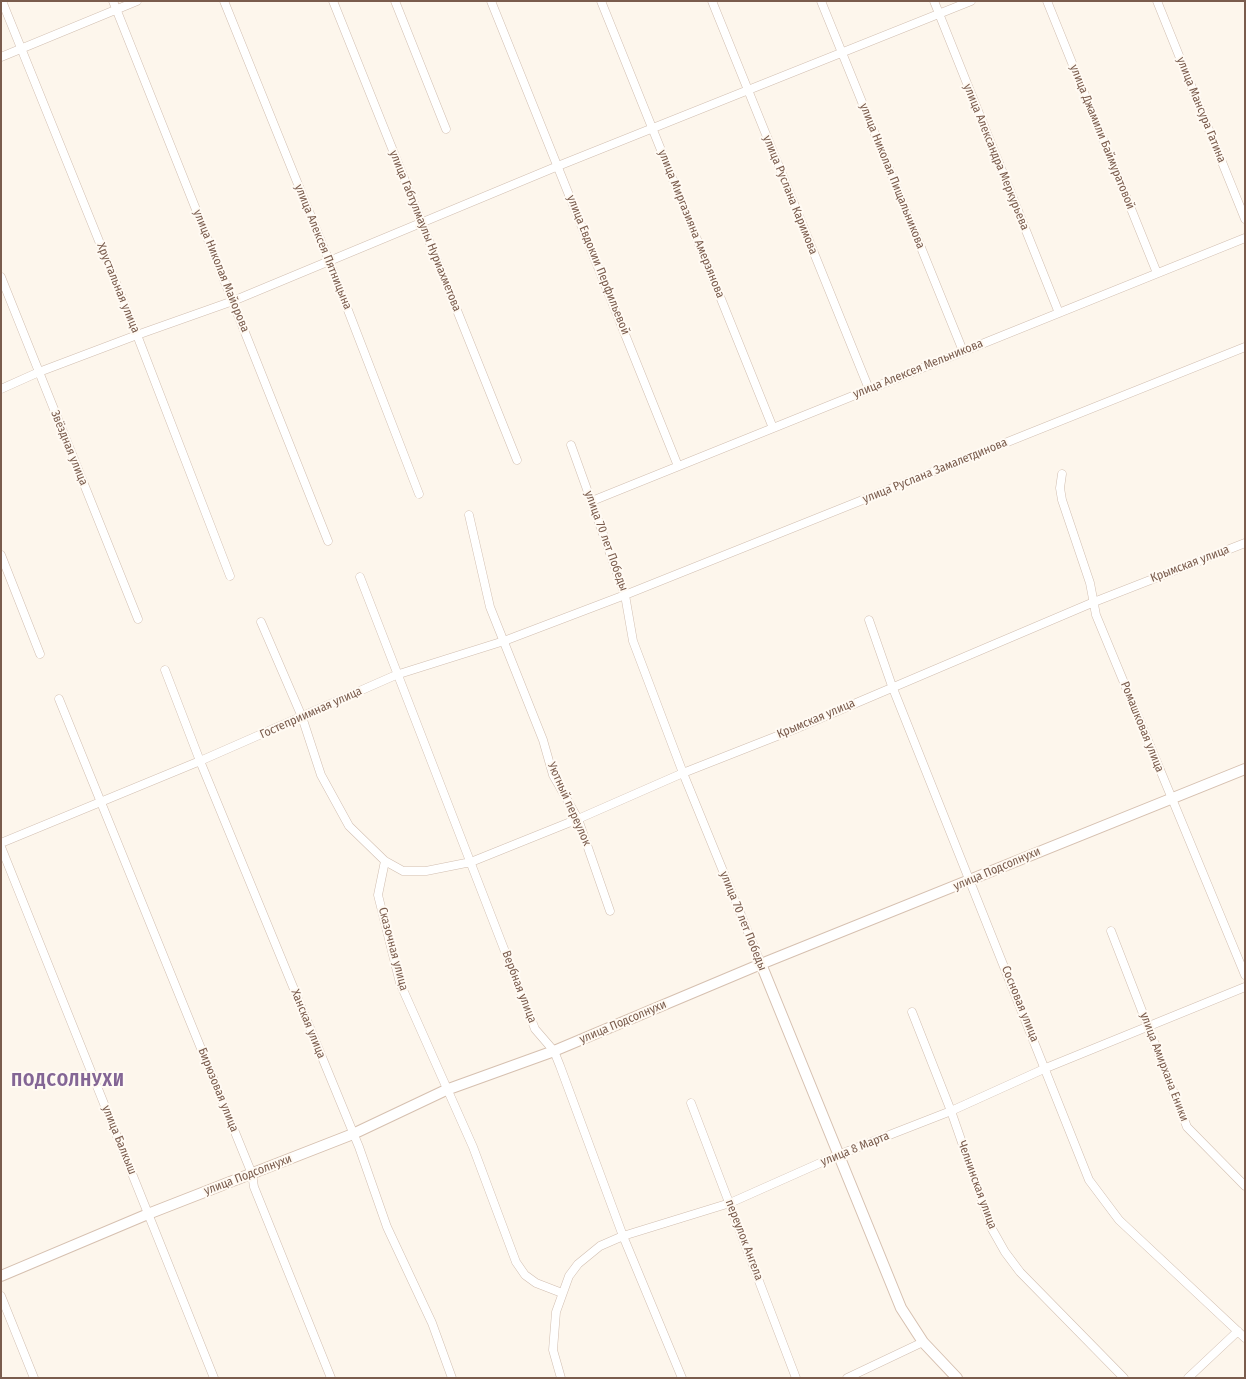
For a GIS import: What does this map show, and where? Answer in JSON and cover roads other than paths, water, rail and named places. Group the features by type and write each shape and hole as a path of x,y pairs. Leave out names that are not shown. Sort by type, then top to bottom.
{"street":[{"name":"Хрустальная улица","path":"2,1 137,335 230,576"},
{"name":"улица Николая Майорова","path":"113,1 328,541"},
{"path":"1,57 137,1"},
{"name":"улица Алексея Пятницына","path":"224,1 329,261 419,494"},
{"name":"улица Габтулмаулы Нуриахметова","path":"333,1 517,460"},
{"path":"396,1 446,129"},
{"name":"улица Евдокии Перфильевой","path":"491,1 678,466"},
{"name":"улица Миргазияна Амерзянова","path":"601,1 773,428"},
{"name":"улица Руслана Каримова","path":"712,1 869,389"},
{"name":"улица Николая Пищальникова","path":"821,1 963,351"},
{"name":"улица Александра Меркурьева","path":"934,1 1059,313"},
{"path":"1,389 39,372 232,301 558,166 971,1"},
{"name":"улица Джамили Баймуратовой","path":"1048,1 1157,273"},
{"name":"улица Мансура Гатина","path":"1157,1 1245,220"},
{"name":"улица Алексея Мельникова","path":"592,501 1245,238"},
{"name":"Звёздная улица","path":"1,277 138,619"},
{"name":"улица Руслана Замалетдинова","path":"625,595 1245,347"},
{"name":"улица 70 лет Победы","path":"571,445 625,595 633,641 683,773 901,1308 923,1342 957,1378"},
{"name":"Ромашковая улица","path":"1062,474 1060,488 1062,500 1090,583 1096,615 1245,974"},
{"name":"Уютный переулок","path":"469,515 490,607 543,740 553,775 578,819 610,911"},
{"name":"Крымская улица","path":"385,861 403,871 426,871 471,862 578,819 683,773 795,729 892,686 1094,602 1245,543"},
{"path":"1,555 40,654"},
{"name":"Вербная улица","path":"360,578 396,675 535,1029 554,1051 623,1236 682,1378"},
{"name":"Гостеприимная улица","path":"1,845 200,761 396,675 504,641 625,595"},
{"name":"Сосновая улица","path":"869,620 892,686 1046,1068 1089,1180 1102,1200 1119,1220 1245,1338"},
{"path":"261,622 302,717 321,775 349,826 385,861"},
{"name":"Ханская улица","path":"165,670 200,761 353,1134 387,1227 432,1323 452,1378"},
{"name":"Бирюзовая улица","path":"60,699 252,1174 254,1187 331,1378"},
{"name":"улица Подсолнухи","path":"1,1276 148,1214 353,1134 446,1090 554,1051 761,964 1171,797 1245,769"},
{"name":"улица Балкыш","path":"1,845 214,1378"},
{"name":"Сказочная улица","path":"385,861 378,895 400,983 469,1139 516,1262 525,1275 536,1283 562,1293"},
{"name":"улица Амирхана Еники","path":"1110,931 1187,1127 1245,1186"},
{"name":"улица 8 Марта","path":"562,1378 553,1350 553,1334 562,1293 569,1276 587,1255 600,1246 623,1236 730,1203 838,1155 951,1110 1046,1068 1245,987"},
{"name":"Челнинская улица","path":"912,1012 951,1110 992,1229 1005,1252 1020,1272 1124,1378"},
{"name":"переулок Ангела","path":"691,1103 796,1378"},
{"path":"1,1296 34,1378"},
{"path":"1188,1378 1238,1331"},
{"path":"848,1378 923,1342"}],"district":[{"name":"ПОДСОЛНУХИ","path":"68,1081"}]}
